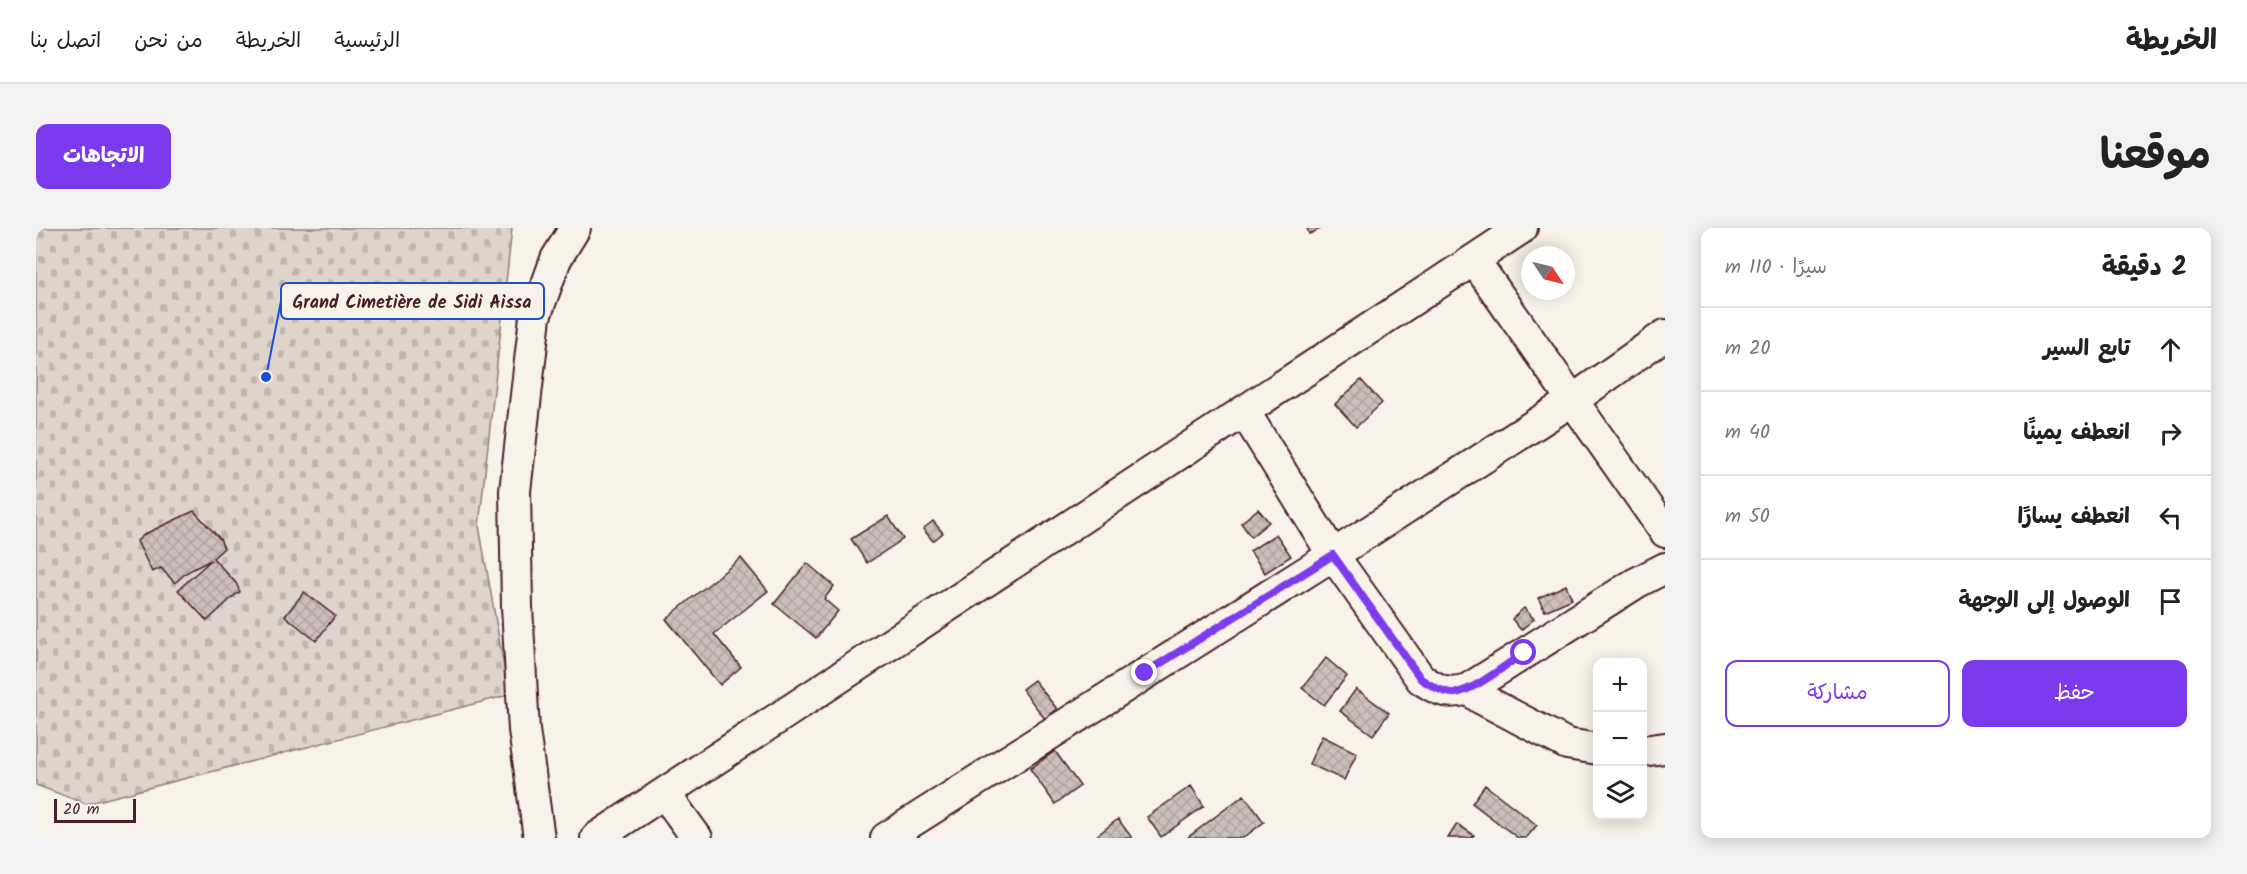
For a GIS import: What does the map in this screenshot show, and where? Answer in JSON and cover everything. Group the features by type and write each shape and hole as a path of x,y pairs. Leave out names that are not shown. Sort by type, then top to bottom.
{"street":[{"path":"540,838 524,730 517,607 515,491 536,317 556,259 576,228"},
{"path":"596,838 1522,228"},
{"path":"1474,260 1665,532"},
{"path":"886,838 1333,555 1572,400 1665,335"},
{"path":"1244,411 1333,555 1421,679 1435,688 1453,693 1468,689 1636,583 1665,568"},
{"path":"1468,689 1480,698 1567,744 1593,748"},
{"path":"1647,750 1665,748"},
{"path":"665,794 697,838"}],"green space":[{"path":"36,228 512,228 479,526 509,695 86,804 36,785"}],"building":[{"path":"1307,228 1323,228 1309,234"},
{"path":"1361,380 1382,403 1356,427 1335,404"},
{"path":"1258,509 1269,522 1251,537 1241,523"},
{"path":"194,511 220,539 224,548 213,558 236,583 240,592 207,621 178,590 211,560 187,572 175,583 161,568 152,572 137,541 145,534"},
{"path":"888,516 903,539 867,563 851,539"},
{"path":"933,521 943,533 933,541 923,529"},
{"path":"1276,534 1291,556 1265,573 1250,551"},
{"path":"741,558 768,591 714,634 741,667 720,685 666,619"},
{"path":"807,563 834,586 824,599 838,611 816,638 774,604"},
{"path":"1566,585 1572,599 1545,611 1538,598"},
{"path":"304,592 335,616 316,641 285,616"},
{"path":"1524,608 1534,619 1521,630 1512,619"},
{"path":"1326,658 1347,676 1324,705 1302,688"},
{"path":"1034,680 1057,709 1045,719 1022,689"},
{"path":"1356,689 1389,713 1373,735 1340,711"},
{"path":"1322,736 1357,753 1344,780 1309,764"},
{"path":"1055,751 1080,786 1055,804 1030,769"},
{"path":"1485,785 1537,825 1526,838 1518,838 1472,803"},
{"path":"1191,786 1204,806 1161,837 1147,817"},
{"path":"1244,795 1264,822 1243,838 1187,838"},
{"path":"1118,819 1132,838 1094,838"},
{"path":"1457,824 1474,835 1472,838 1448,838"}],"place":[{"name":"Grand Cimetière de Sidi Aissa","path":"266,377"}],"route":[{"path":"1145,673 1333,555 1421,679 1435,688 1453,693 1468,689 1524,653"}]}
